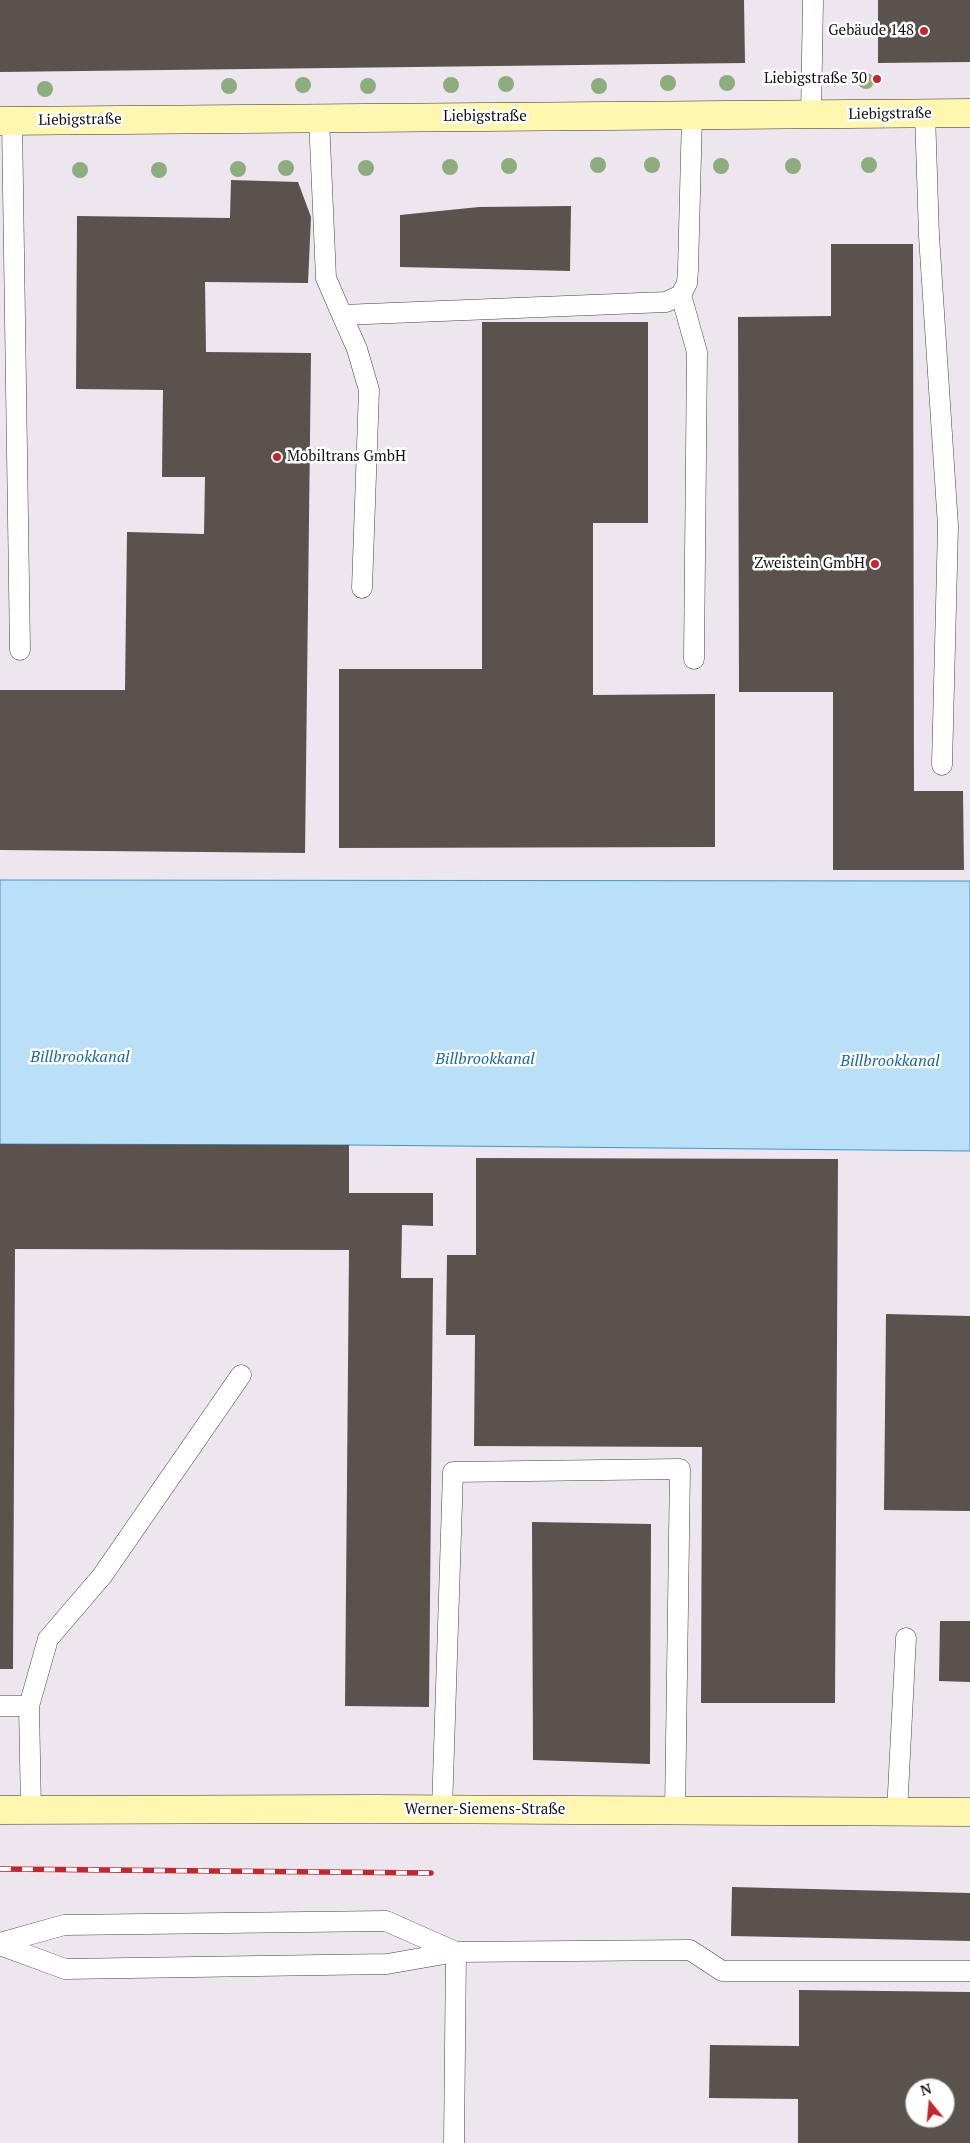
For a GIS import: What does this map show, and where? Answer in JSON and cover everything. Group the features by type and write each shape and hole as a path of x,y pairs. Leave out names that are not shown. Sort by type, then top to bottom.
{"street":[{"name":"Liebigstraße","path":"6,121 812,116 970,113"},
{"name":"Werner-Siemens-Straße","path":"0,1810 970,1812"}],"lane":[{"path":"812,116 813,0"},
{"path":"925,113 930,236 948,526 942,765"},
{"path":"342,315 666,302 681,295 687,283 688,270 692,116"},
{"path":"318,118 326,278 357,349 369,390 362,588"},
{"path":"6,121 20,650"},
{"path":"681,295 697,352 694,659"},
{"path":"31,1810 29,1706 48,1639 102,1576 241,1375"},
{"path":"442,1810 453,1472 680,1469 675,1811"},
{"path":"897,1812 906,1638"},
{"path":"0,1706 29,1706"},
{"path":"0,1944 64,1925 386,1921 456,1952"},
{"path":"0,1944 65,1969 387,1964 456,1952 690,1950 722,1971 970,1971"},
{"path":"454,2143 456,1952"}],"shaded area":[{"path":"0,0 970,0 970,881 0,880"},
{"path":"0,1144 349,1145 970,1151 970,2143 0,2143"}],"water":[{"name":"Billbrookkanal","path":"0,880 970,881 970,1151 349,1145 0,1144"}],"building":[{"path":"0,0 744,0 745,63 0,72"},
{"name":"Gebäude 148","path":"878,0 970,0 970,62 878,63"},
{"path":"231,180 298,182 311,217 308,283 205,282 206,352 311,353 305,853 0,850 0,690 125,690 127,532 204,534 205,477 162,477 163,390 76,389 77,216 230,218"},
{"path":"571,206 570,271 400,267 400,215 479,207"},
{"path":"831,244 913,244 914,791 963,791 964,870 833,870 833,692 739,692 738,317 831,316"},
{"path":"482,322 648,322 648,523 593,523 593,695 715,694 715,847 339,848 339,669 482,669"},
{"path":"0,1144 349,1145 349,1193 433,1193 433,1226 402,1225 401,1278 433,1278 429,1707 345,1706 349,1250 15,1249 13,1669 0,1669"},
{"path":"476,1158 838,1159 835,1703 701,1703 702,1447 474,1446 475,1335 446,1335 447,1255 476,1255"},
{"path":"886,1314 970,1316 970,1511 884,1510"},
{"path":"532,1522 651,1524 650,1764 533,1760"},
{"path":"940,1621 970,1621 970,1682 939,1681"},
{"path":"732,1887 970,1893 970,1941 731,1936"},
{"path":"799,1990 970,1992 970,2143 798,2143 798,2099 709,2098 710,2045 799,2046"}],"railway":[{"path":"0,1869 431,1873"}],"place":[{"name":"Gebäude 148","path":"924,31"},
{"name":"Liebigstraße 30","path":"877,79"},
{"name":"Mobiltrans GmbH","path":"277,457"},
{"name":"Zweistein GmbH","path":"875,564"}]}
